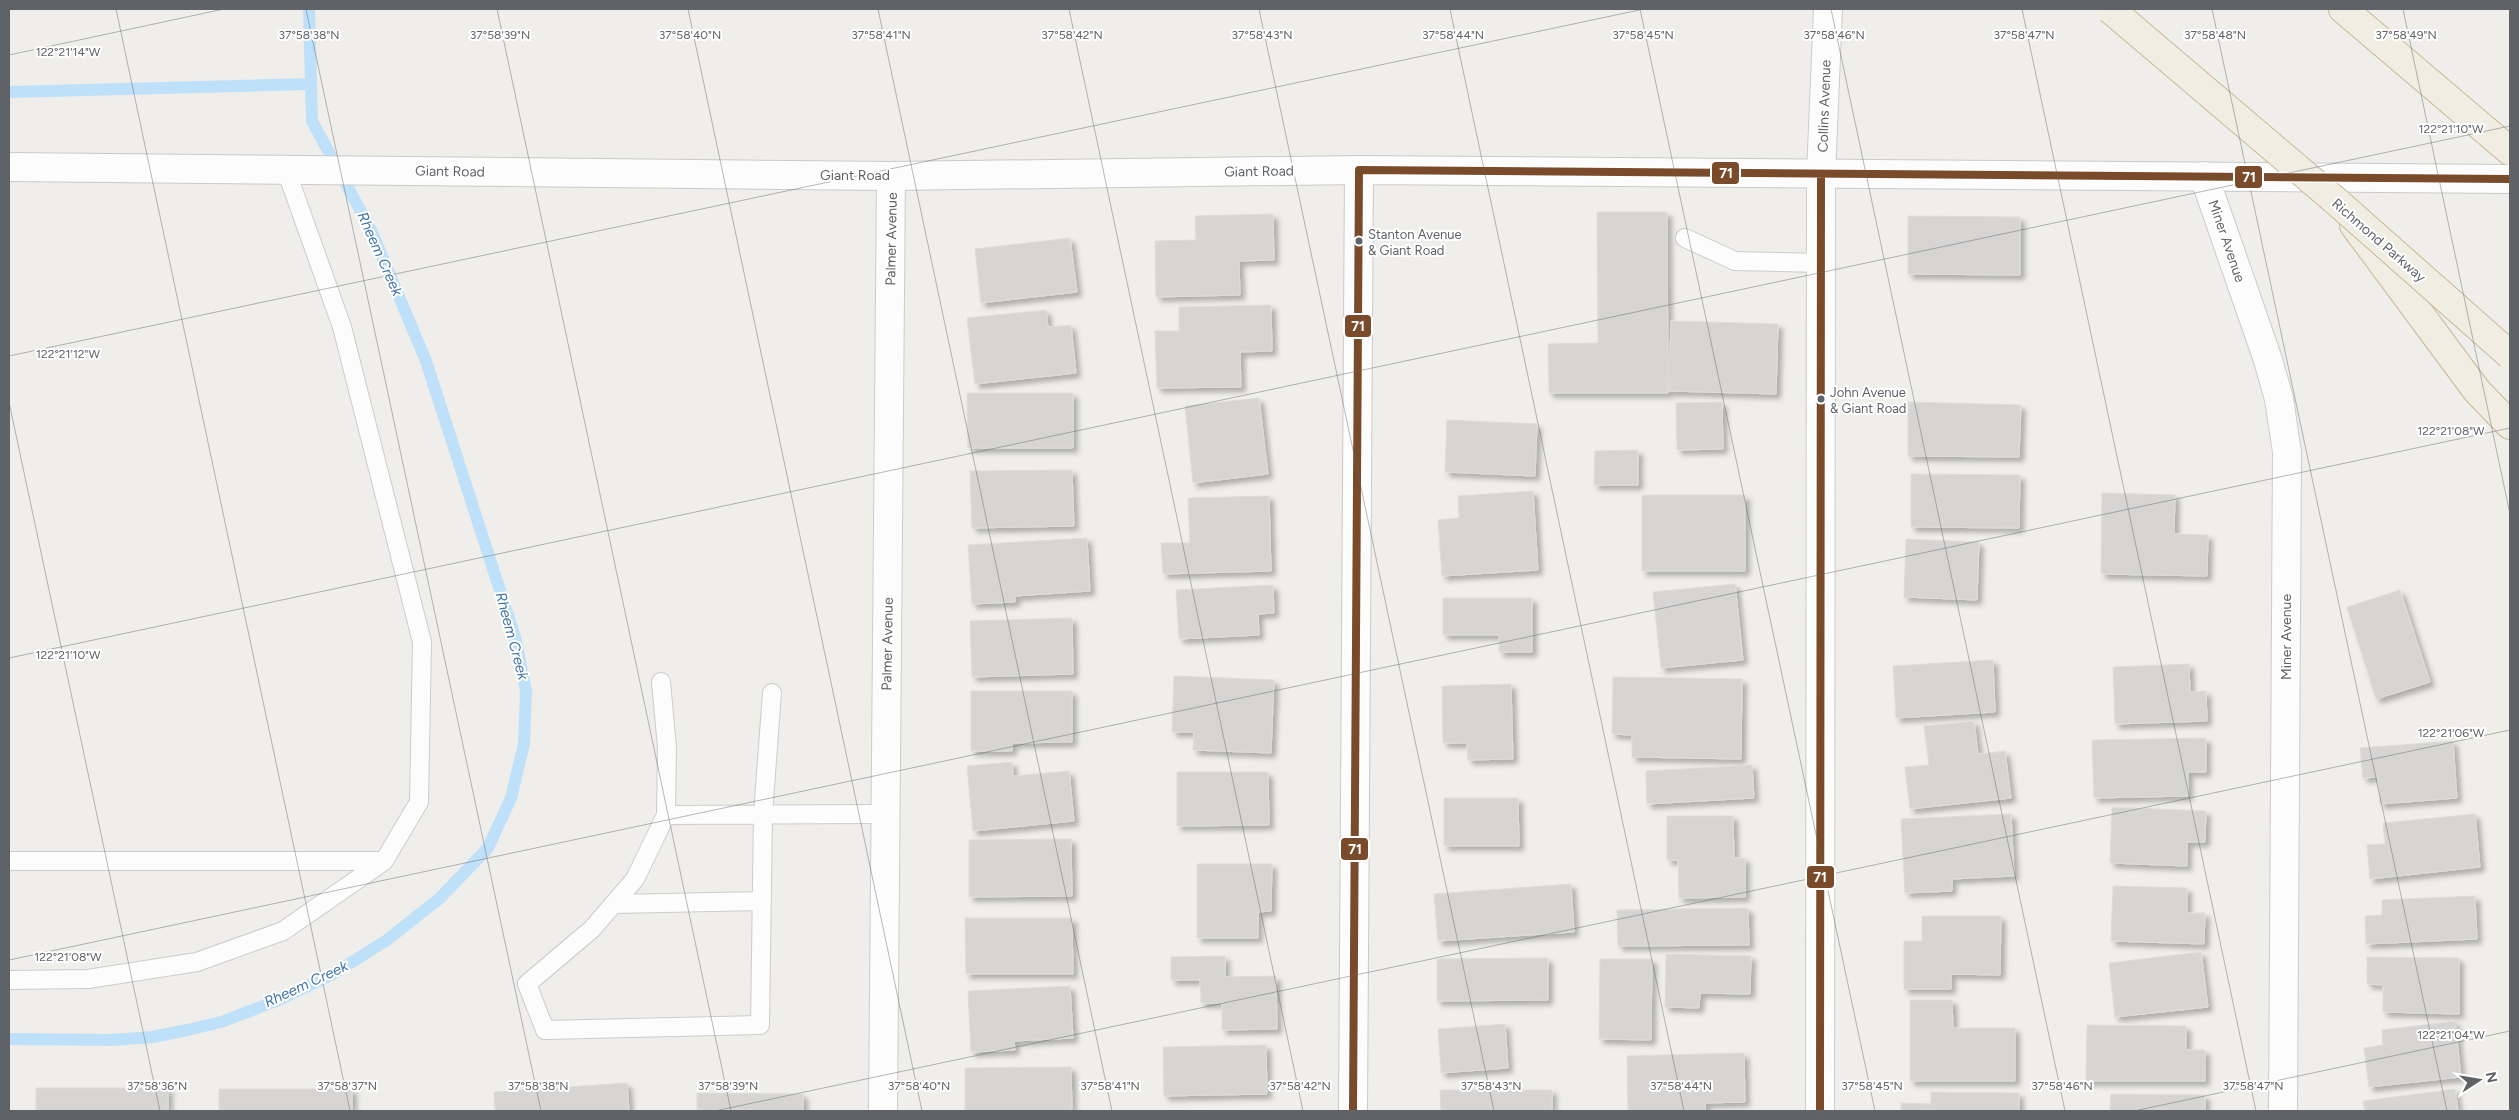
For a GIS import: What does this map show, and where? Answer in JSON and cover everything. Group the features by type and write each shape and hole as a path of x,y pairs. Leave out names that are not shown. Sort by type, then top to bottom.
{"highway":[{"name":"Richmond Parkway","path":"2110,9 2337,202 2510,355"},
{"path":"2343,9 2510,151"},
{"path":"2337,202 2476,391 2510,425"}],"street":[{"name":"Collins Avenue","path":"1820,1111 1821,174 1828,9"},
{"name":"Giant Road","path":"9,167 891,176 1359,170 2510,179"},
{"path":"1353,1111 1359,170"},
{"name":"Palmer Avenue","path":"883,1111 891,176"},
{"name":"Miner Avenue","path":"2204,176 2268,360 2279,399 2287,452 2283,1111"}],"lane":[{"path":"9,980 88,979 197,962 284,931 384,861 419,802 422,642 342,327 297,170"},
{"path":"1685,238 1736,261 1821,263"},
{"path":"661,682 667,747 666,815 635,879 592,929 527,984 545,1030 760,1025 763,814 772,693"},
{"path":"666,815 886,814"},
{"path":"9,862 384,861"},
{"path":"614,904 762,901"}],"building":[{"path":"1597,212 1667,212 1668,393 1549,393 1548,344 1598,343"},
{"path":"1273,214 1274,260 1239,261 1240,295 1156,297 1155,241 1196,240 1195,216"},
{"path":"1908,216 2020,217 2020,275 1908,274"},
{"path":"1070,238 1077,292 981,303 975,249"},
{"path":"1271,305 1272,351 1240,352 1241,387 1157,388 1155,331 1179,331 1179,307"},
{"path":"1046,310 1048,327 1071,325 1076,373 975,384 967,318"},
{"path":"1671,321 1778,324 1776,394 1669,391"},
{"path":"967,393 1073,393 1073,448 968,448"},
{"path":"1259,398 1268,474 1193,483 1185,406"},
{"path":"1722,402 1723,449 1677,450 1676,403"},
{"path":"1908,402 2021,405 2019,457 1908,456"},
{"path":"1447,420 1537,424 1535,476 1445,472"},
{"path":"1638,450 1638,485 1594,485 1595,451"},
{"path":"1072,470 1074,526 972,528 970,471"},
{"path":"1911,474 2020,475 2019,528 1911,527"},
{"path":"1533,491 1538,570 1442,576 1438,520 1459,518 1458,496"},
{"path":"2102,493 2175,495 2174,534 2208,535 2207,576 2101,574"},
{"path":"1642,495 1745,495 1745,571 1642,571"},
{"path":"1269,496 1271,571 1163,574 1161,543 1190,543 1188,498"},
{"path":"1087,538 1090,591 1015,596 1015,602 972,604 968,545"},
{"path":"1906,539 1979,542 1977,600 1904,597"},
{"path":"1735,584 1743,660 1661,668 1653,592"},
{"path":"1273,585 1274,613 1258,614 1259,635 1179,639 1176,590"},
{"path":"2400,590 2430,682 2376,699 2347,607"},
{"path":"1443,598 1532,598 1532,652 1499,652 1499,635 1443,635"},
{"path":"1072,618 1073,674 972,677 970,621"},
{"path":"1993,660 1995,712 1896,718 1893,666"},
{"path":"2189,664 2190,692 2206,691 2207,721 2115,724 2113,667"},
{"path":"1174,676 1274,680 1271,753 1193,750 1194,732 1172,732"},
{"path":"1613,677 1742,679 1741,759 1632,757 1632,735 1612,734"},
{"path":"1511,684 1513,759 1468,760 1467,743 1443,743 1442,686"},
{"path":"971,691 1072,691 1072,742 1012,743 1012,751 971,751"},
{"path":"1974,721 1978,754 2005,751 2011,798 1910,809 1905,767 1929,765 1924,726"},
{"path":"2206,738 2206,772 2188,772 2188,796 2094,798 2092,740"},
{"path":"2453,741 2457,798 2380,804 2378,777 2363,778 2360,748"},
{"path":"1012,762 1013,776 1069,771 1074,821 973,831 967,766"},
{"path":"1752,765 1754,798 1647,804 1646,771"},
{"path":"1177,772 1268,772 1269,825 1177,826"},
{"path":"1444,798 1518,798 1519,846 1444,846"},
{"path":"2112,807 2206,811 2205,842 2187,842 2187,866 2110,863"},
{"path":"2011,814 2014,876 1952,879 1952,891 1905,893 1901,819"},
{"path":"2475,814 2480,867 2370,879 2367,845 2385,844 2383,823"},
{"path":"1667,816 1733,816 1734,858 1745,858 1745,897 1679,898 1678,860 1667,860"},
{"path":"1071,839 1072,896 969,897 969,840"},
{"path":"1197,864 1272,864 1271,911 1258,912 1258,938 1197,938"},
{"path":"1571,884 1574,932 1438,941 1434,894"},
{"path":"2113,886 2187,888 2187,913 2205,913 2204,944 2111,941"},
{"path":"2475,896 2477,939 2366,944 2365,916 2382,915 2382,900"},
{"path":"1748,908 1749,945 1618,946 1617,910"},
{"path":"1922,916 2001,916 2000,975 1951,974 1951,989 1904,989 1904,941 1922,941"},
{"path":"965,918 1072,918 1073,974 966,974"},
{"path":"2201,952 2208,1007 2115,1017 2109,963"},
{"path":"1666,954 1751,956 1750,994 1700,993 1699,1008 1665,1007"},
{"path":"1225,956 1225,977 1276,976 1277,1029 1222,1030 1222,1003 1201,1003 1200,980 1171,980 1171,957"},
{"path":"2367,957 2459,958 2459,1014 2383,1012 2383,985 2367,984"},
{"path":"1548,958 1548,1000 1437,1001 1437,959"},
{"path":"1600,959 1652,959 1651,1040 1599,1039"},
{"path":"1070,986 1073,1038 1014,1041 1015,1050 971,1052 968,991"},
{"path":"1910,1000 1952,1000 1953,1028 2015,1028 2015,1081 1910,1081"},
{"path":"2455,1021 2461,1077 2369,1087 2364,1048 2383,1045 2382,1030"},
{"path":"1505,1024 1508,1068 1441,1073 1438,1029"},
{"path":"2087,1025 2186,1026 2186,1050 2205,1050 2205,1081 2086,1081"},
{"path":"1266,1045 1267,1094 1164,1096 1163,1047"},
{"path":"1744,1053 1745,1102 1705,1103 1705,1111 1628,1111 1627,1056"},
{"path":"1071,1067 1072,1111 965,1111 965,1068"},
{"path":"627,1083 629,1111 495,1111 494,1092"},
{"path":"36,1088 168,1088 168,1111 36,1111"},
{"path":"219,1089 352,1089 352,1111 219,1111"},
{"path":"2455,1089 2458,1111 2365,1111 2363,1101"},
{"path":"1440,1090 1552,1090 1552,1111 1441,1111"},
{"path":"1931,1092 2019,1093 2019,1111 1901,1111 1901,1103 1931,1104"},
{"path":"697,1093 803,1094 803,1111 697,1111"},
{"path":"2111,1094 2205,1095 2205,1111 2110,1111"}],"waterway":[{"name":"Rheem Creek","path":"9,1039 112,1040 153,1037 221,1022 276,1001 333,974 387,940 440,898 488,848 511,798 524,744 526,691 515,637 426,361 371,230 312,121 309,9"},
{"path":"9,92 311,84"}],"transit line":[{"name":"71","path":"1353,1111 1359,170 2510,179"},
{"name":"71","path":"1820,1111 1821,174"}],"place":[{"name":"Stanton Avenue & Giant Road","path":"1359,241"},
{"name":"John Avenue & Giant Road","path":"1821,399"}]}
